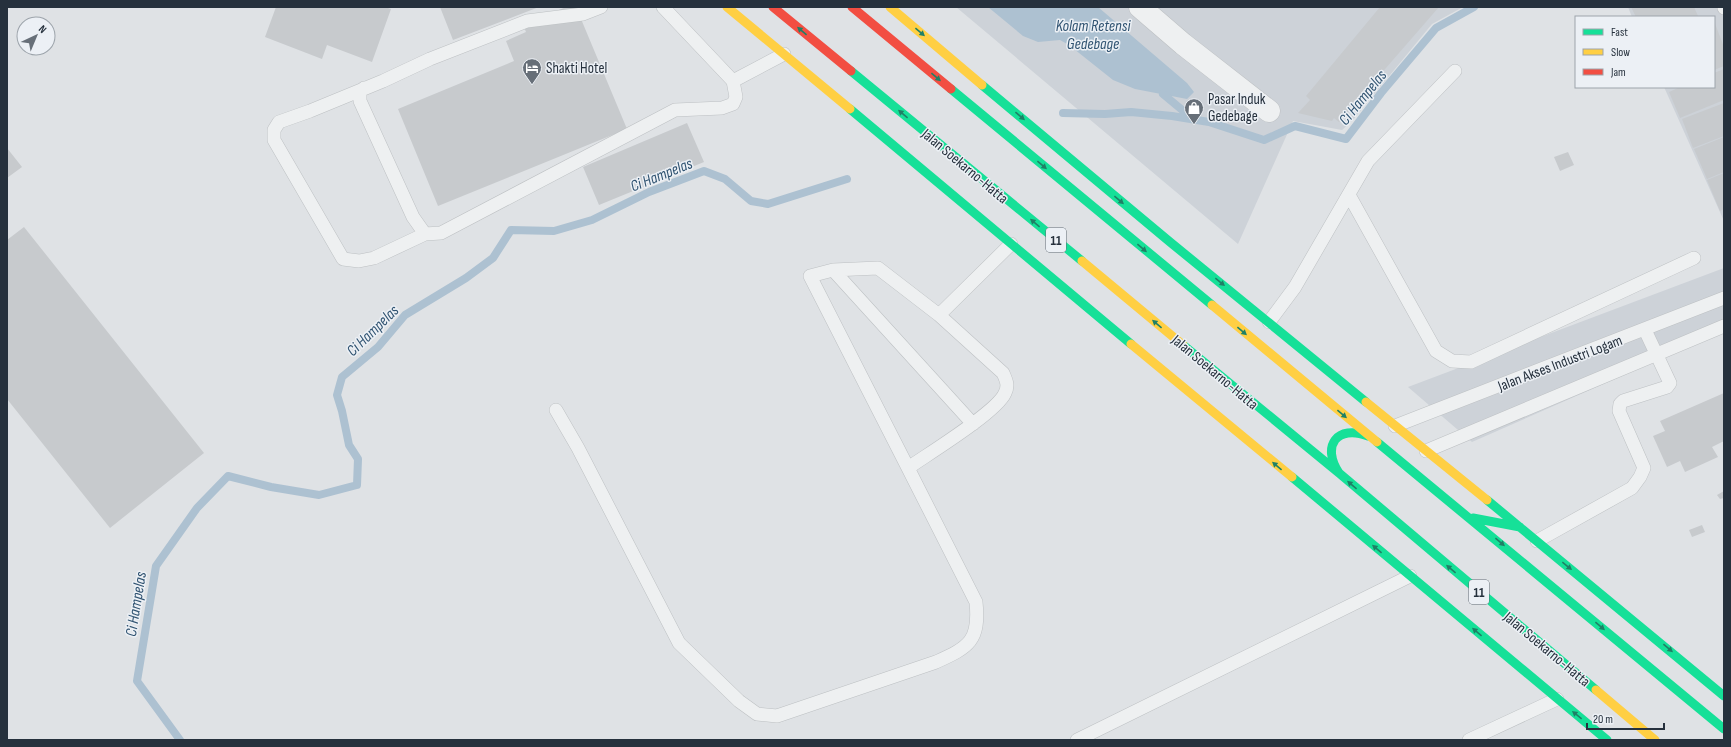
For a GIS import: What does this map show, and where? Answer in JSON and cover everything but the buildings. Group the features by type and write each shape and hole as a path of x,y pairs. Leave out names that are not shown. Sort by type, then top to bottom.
{"main road":[{"name":"Jalan Soekarno-Hatta","path":"727,7 1607,740"},
{"name":"Jalan Soekarno-Hatta","path":"773,7 1339,473 1655,740"},
{"path":"852,7 1368,436 1470,518 1724,729"},
{"path":"890,7 1170,242 1520,527 1724,696"},
{"path":"1339,473 1332,466 1330,457 1330,448 1335,439 1342,433 1351,431 1360,431 1368,436"},
{"path":"1470,518 1520,527"},
{"path":"1620,711 1635,734"}],"street":[{"path":"1140,7 1183,44 1269,111"}],"lane":[{"path":"601,7 583,14 527,21 430,59 310,111 279,122 274,130 274,140 343,259 359,261 374,258 426,234 441,233 674,110 722,108 734,104 736,97 733,81 663,7"},
{"path":"733,81 784,54"},
{"path":"1269,322 1295,287 1368,161 1455,71"},
{"path":"364,88 360,92 360,101 413,217 426,234"},
{"path":"1349,195 1436,351 1452,361 1471,362 1694,258"},
{"path":"939,315 1011,244"},
{"path":"556,410 578,448 679,642 739,701 758,714 777,716 936,662 957,653 968,645 976,629 978,620 976,602 810,276 833,270 878,268 939,315 1002,373 1008,382 1005,393 997,404 973,424 908,468"},
{"path":"833,270 973,424"},
{"name":"Jalan Akses Industri Logam","path":"1395,426 1724,298"},
{"name":"Jalan Akses Industri Logam","path":"1426,451 1724,326"},
{"path":"1537,541 1632,488 1640,477 1644,468 1619,411 1620,404 1623,401 1667,387 1670,383 1644,330"},
{"path":"1077,740 1410,576"},
{"path":"1468,740 1557,699"}],"shaded area":[{"name":"Pasar Induk Gedebage","path":"956,7 1463,7 1432,24 1352,121 1342,130 1293,121 1238,244"},
{"path":"1628,7 1724,7 1724,221 1664,88 1715,88 1715,16 1632,16"},
{"path":"1724,268 1724,331 1472,442 1408,387"}],"water":[{"name":"Kolam Retensi Gedebage","path":"988,7 1098,7 1187,83 1194,92 1187,99 1135,89 1113,80 1069,45 1060,40 1038,42 1023,36"}],"waterway":[{"name":"Ci Hampelas","path":"1063,113 1105,114 1131,112 1172,116 1209,122 1264,140 1295,126 1346,139 1381,93 1436,28 1474,7"},
{"path":"1163,94 1193,119"},
{"name":"Ci Hampelas","path":"180,740 137,681 156,566 197,508 228,476 271,487 319,495 357,485 358,459 349,445 337,395 342,377 378,347 405,315 466,278 493,258 511,230 554,231 592,220 649,192 704,171 725,179 751,201 768,204 847,179"}],"traffic: fast":[{"path":"851,71 1082,261"},
{"path":"982,85 1170,242 1366,402"},
{"path":"951,89 1212,305"},
{"path":"850,109 1131,344"},
{"path":"1183,345 1339,473 1596,690"},
{"path":"1339,473 1334,463 1332,454 1332,446 1335,440 1340,435 1348,433 1357,433 1368,436"},
{"path":"1377,442 1724,729"},
{"path":"1292,477 1607,740"},
{"path":"1487,500 1724,696"},
{"path":"1473,518 1520,527"}],"traffic: slow":[{"path":"727,7 850,109"},
{"path":"890,7 982,85"},
{"path":"1082,261 1183,345"},
{"path":"1212,305 1377,442"},
{"path":"1131,344 1292,477"},
{"path":"1366,402 1487,500"},
{"path":"1596,690 1655,740"}],"traffic: jam":[{"path":"773,7 851,71"},
{"path":"852,7 951,89"}],"place":[{"name":"Shakti Hotel","path":"532,85"},
{"name":"Pasar Induk Gedebage","path":"1194,125"}]}
